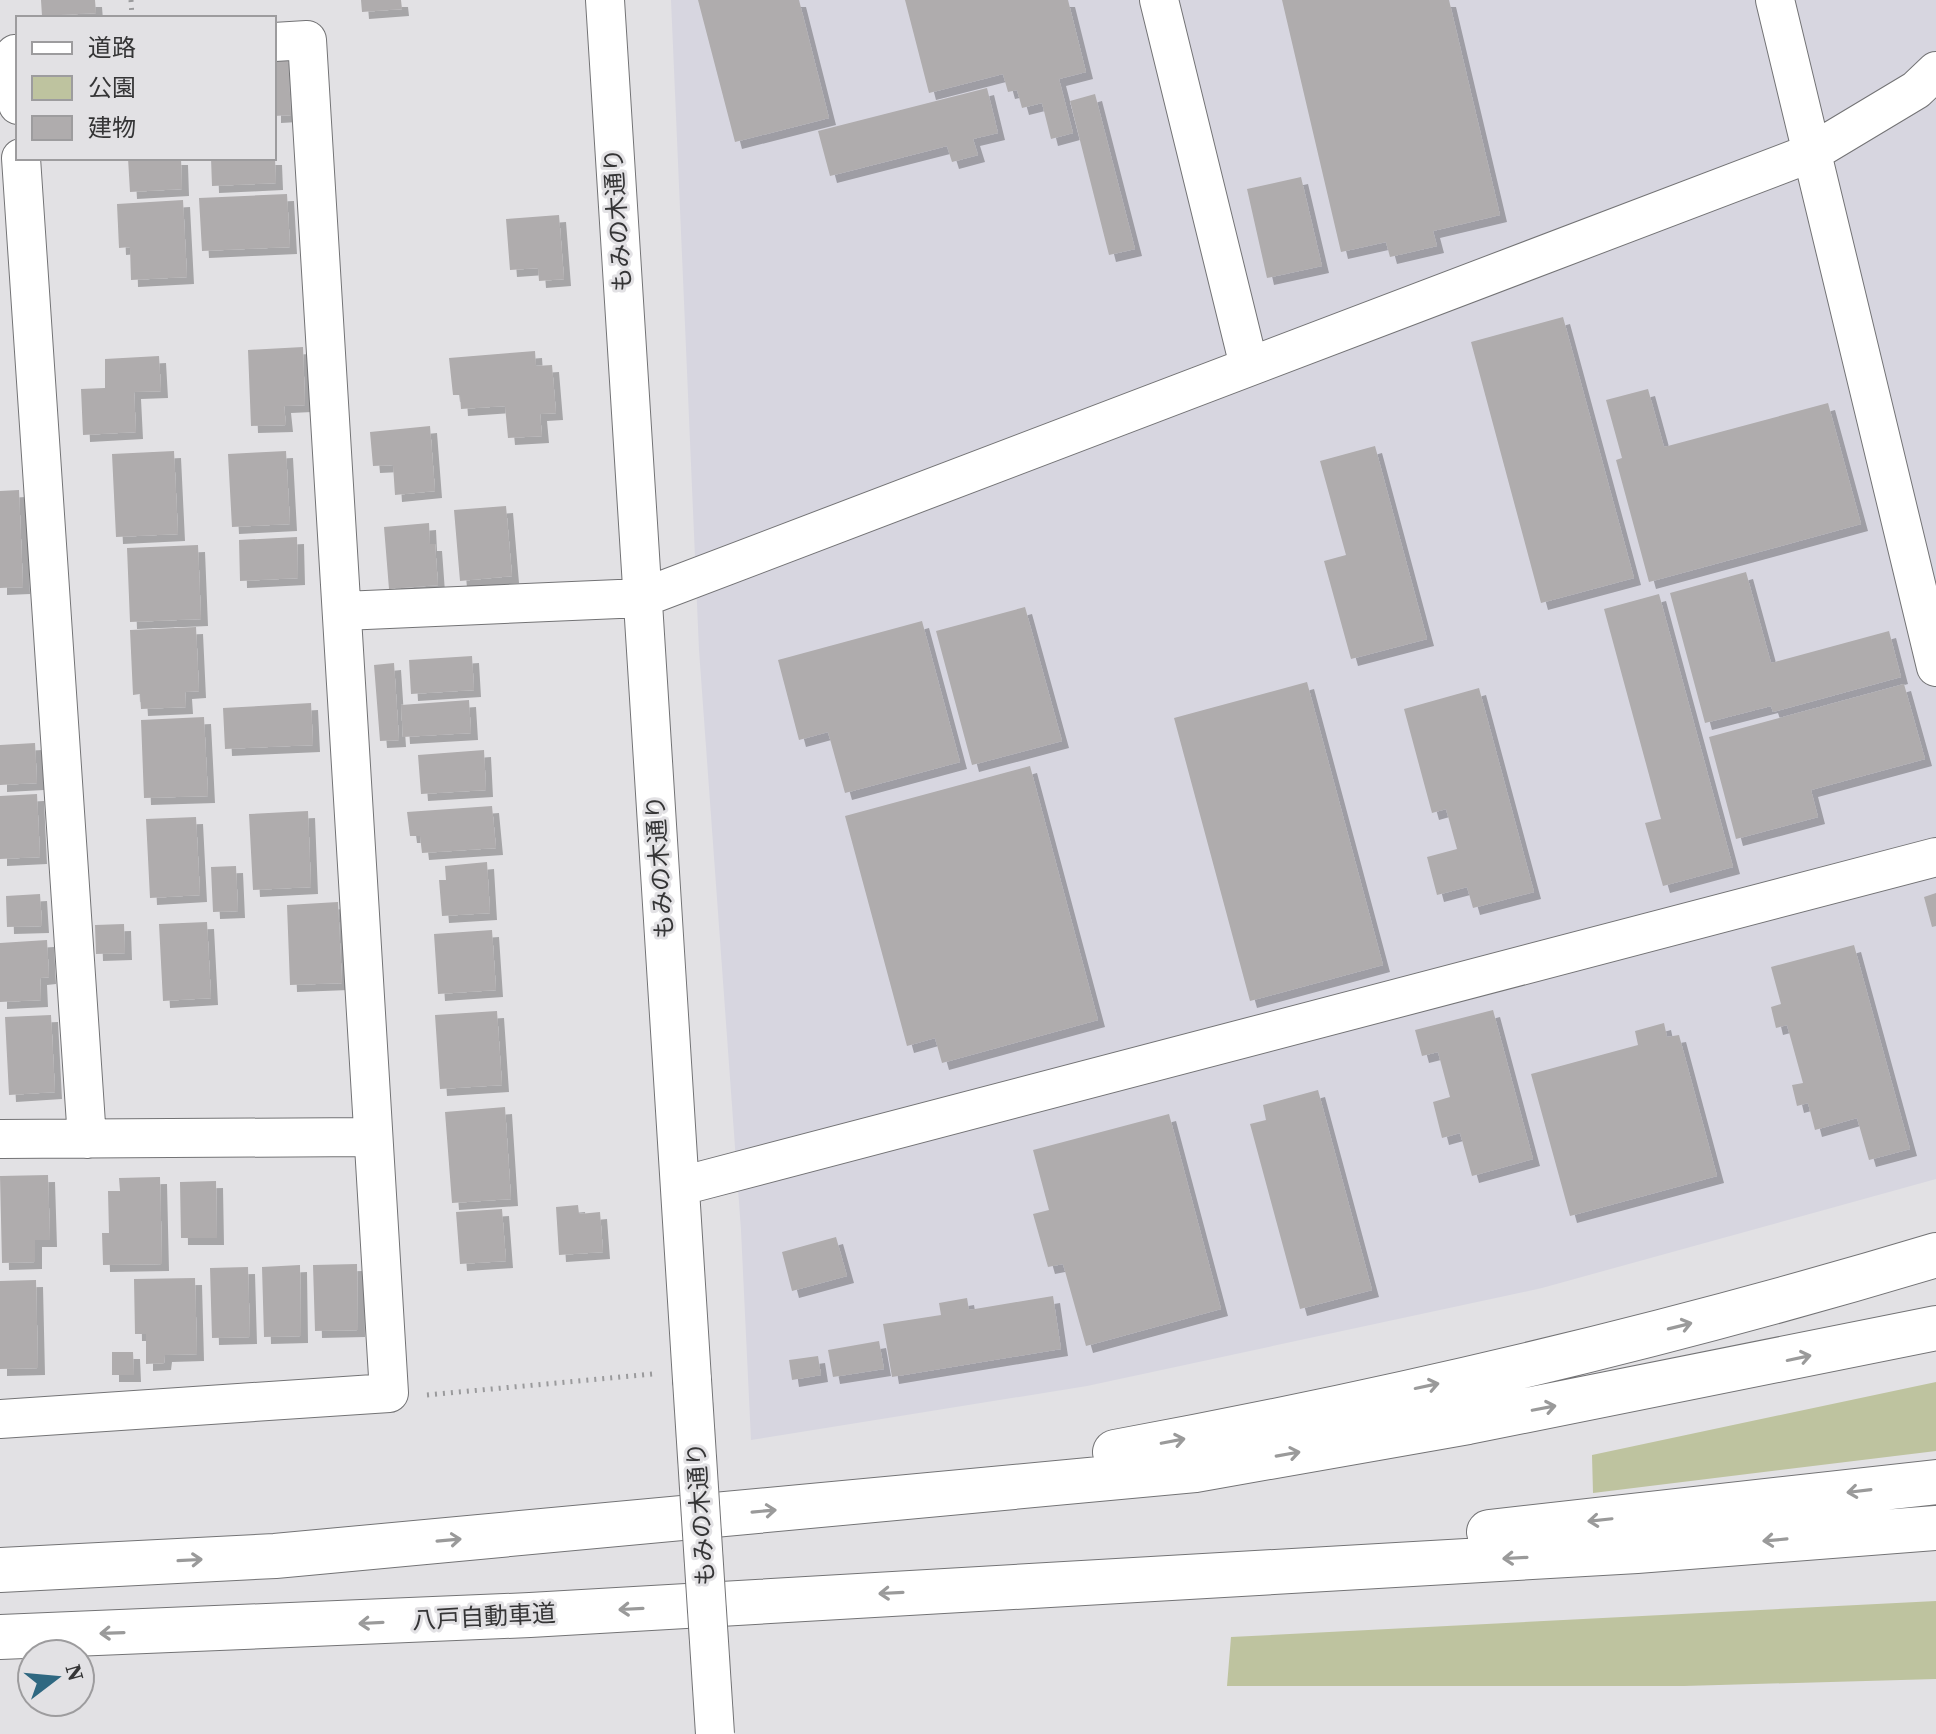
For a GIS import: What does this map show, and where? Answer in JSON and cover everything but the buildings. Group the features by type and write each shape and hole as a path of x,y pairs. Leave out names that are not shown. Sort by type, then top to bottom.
{"highway":[{"path":"821,1506 1174,1441 1496,1371 1800,1296 1936,1255"},
{"path":"0,1570 275,1556 1195,1470 1468,1422 1936,1328"},
{"path":"969,1589 1936,1482"},
{"path":"969,1589 1637,1551 1936,1528"},
{"name":"八戸自動車道","path":"0,1637 247,1629 969,1589"}],"street":[{"name":"もみの木通り","path":"605,0 715,1734"},
{"path":"1159,0 1249,366"},
{"path":"1775,0 1936,667"},
{"path":"0,1419 389,1393 371,1137 343,611 307,40 276,42"},
{"path":"11,54 16,90"},
{"path":"343,611 642,598 1811,153 1916,90 1936,71"},
{"path":"21,160 87,1139"},
{"path":"681,1186 1936,857"},
{"path":"0,1139 371,1137"}],"path":[{"path":"389,1393 408,1397 653,1374"}],"shaded area":[{"path":"671,0 1936,0 1936,1179 1542,1288 1087,1386 751,1440 741,1230 699,650"}],"green space":[{"path":"1936,1382 1936,1451 1593,1493 1592,1455"},
{"path":"1936,1601 1936,1679 1684,1686 1227,1686 1231,1637"}]}
